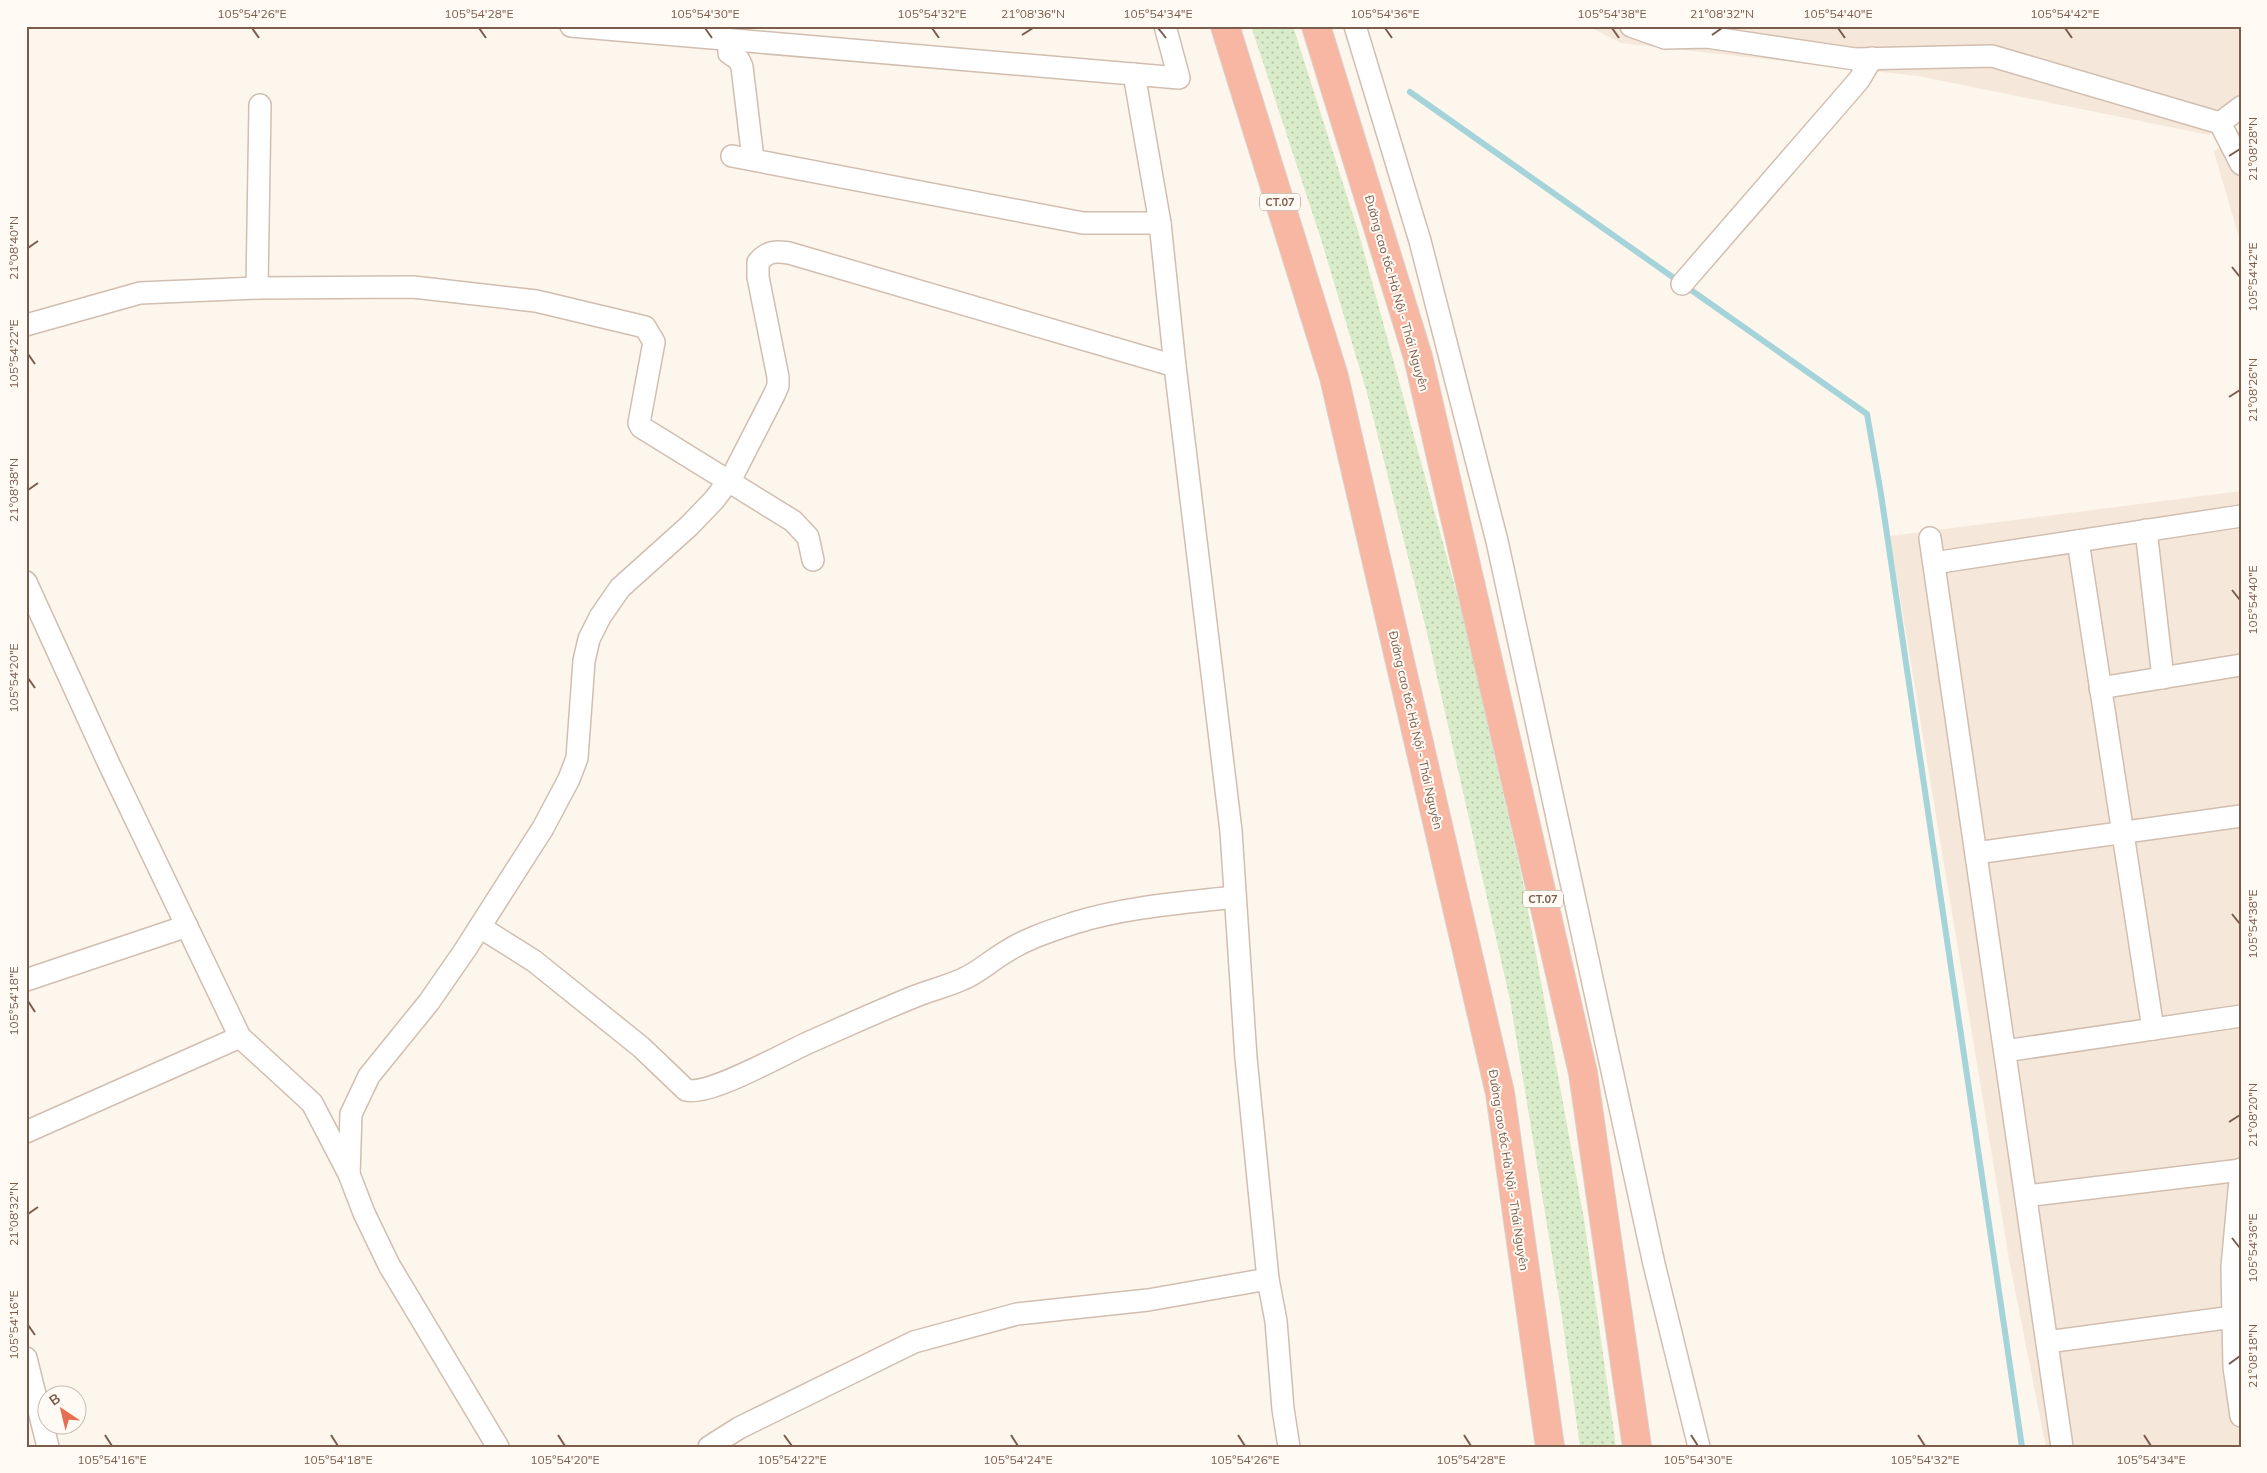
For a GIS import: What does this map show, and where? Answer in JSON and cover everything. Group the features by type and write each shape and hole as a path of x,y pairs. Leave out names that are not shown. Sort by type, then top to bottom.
{"highway":[{"name":"Đường cao tốc Hà Nội - Thái Nguyên","path":"1225,26 1334,377 1500,1093 1550,1447"},
{"name":"Đường cao tốc Hà Nội - Thái Nguyên","path":"1316,26 1418,357 1584,1073 1637,1447"}],"street":[{"path":"571,26 1179,78 1165,26"},
{"path":"1355,26 1420,241 1497,541 1654,1264 1699,1447"},
{"path":"1632,26 1665,38 1707,37 1855,59 1992,56 2220,124 2241,164"},
{"path":"728,40 729,53 739,60 742,67 742,157 1083,223 1160,223"},
{"path":"1682,284 1834,110 1859,80 1872,58"},
{"path":"1134,74 1160,223 1175,366 1231,831 1246,1058 1268,1279 1276,1321 1283,1410 1289,1447"},
{"path":"257,288 260,105"},
{"path":"2220,124 2241,107"},
{"path":"349,1174 351,1114 369,1076 429,1002 480,927 543,828 569,779 577,758 584,661 589,639 600,617 620,588 714,500 729,480 761,424 778,386 778,377 758,277 758,262 765,254 775,251 789,253 1175,366"},
{"path":"26,325 140,293 257,288 414,287 536,301 645,327 654,342 639,423 641,427 729,480 799,526 808,537 813,560"},
{"path":"1934,563 2241,516"},
{"path":"2146,530 2163,678"},
{"path":"1930,538 2062,1447"},
{"path":"2078,541 2153,1030"},
{"path":"26,582 109,764 240,1038 312,1103 349,1174 364,1213 389,1265 498,1447"},
{"path":"2100,688 2241,665"},
{"path":"1976,853 2241,816"},
{"path":"480,927 534,961 634,1042 686,1090 694,1092 733,1078 915,996 962,980 986,967 1003,953 1039,936 1075,923 1160,905 1234,897"},
{"path":"26,980 188,926"},
{"path":"2005,1051 2241,1016"},
{"path":"28,1126 240,1038"},
{"path":"2026,1196 2241,1169 2232,1267 2233,1317 2241,1416"},
{"path":"709,1447 739,1428 914,1342 1017,1314 1148,1300 1268,1279"},
{"path":"2047,1342 2233,1317"},
{"path":"26,1358 48,1447"}],"shaded area":[{"path":"1588,26 2241,26 2241,110 2209,135 1918,76 1621,43"},
{"path":"2241,129 2241,244 2214,152"},
{"path":"2241,491 2241,1447 2046,1447 2010,1265 1890,536"}],"green space":[{"path":"1251,26 1293,26 1359,234 1462,613 1522,877 1584,1219 1616,1447 1580,1447 1561,1310 1510,1000 1428,637 1367,393 1320,236"}],"waterway":[{"path":"1410,92 1867,414 1881,494 2022,1447"}]}
